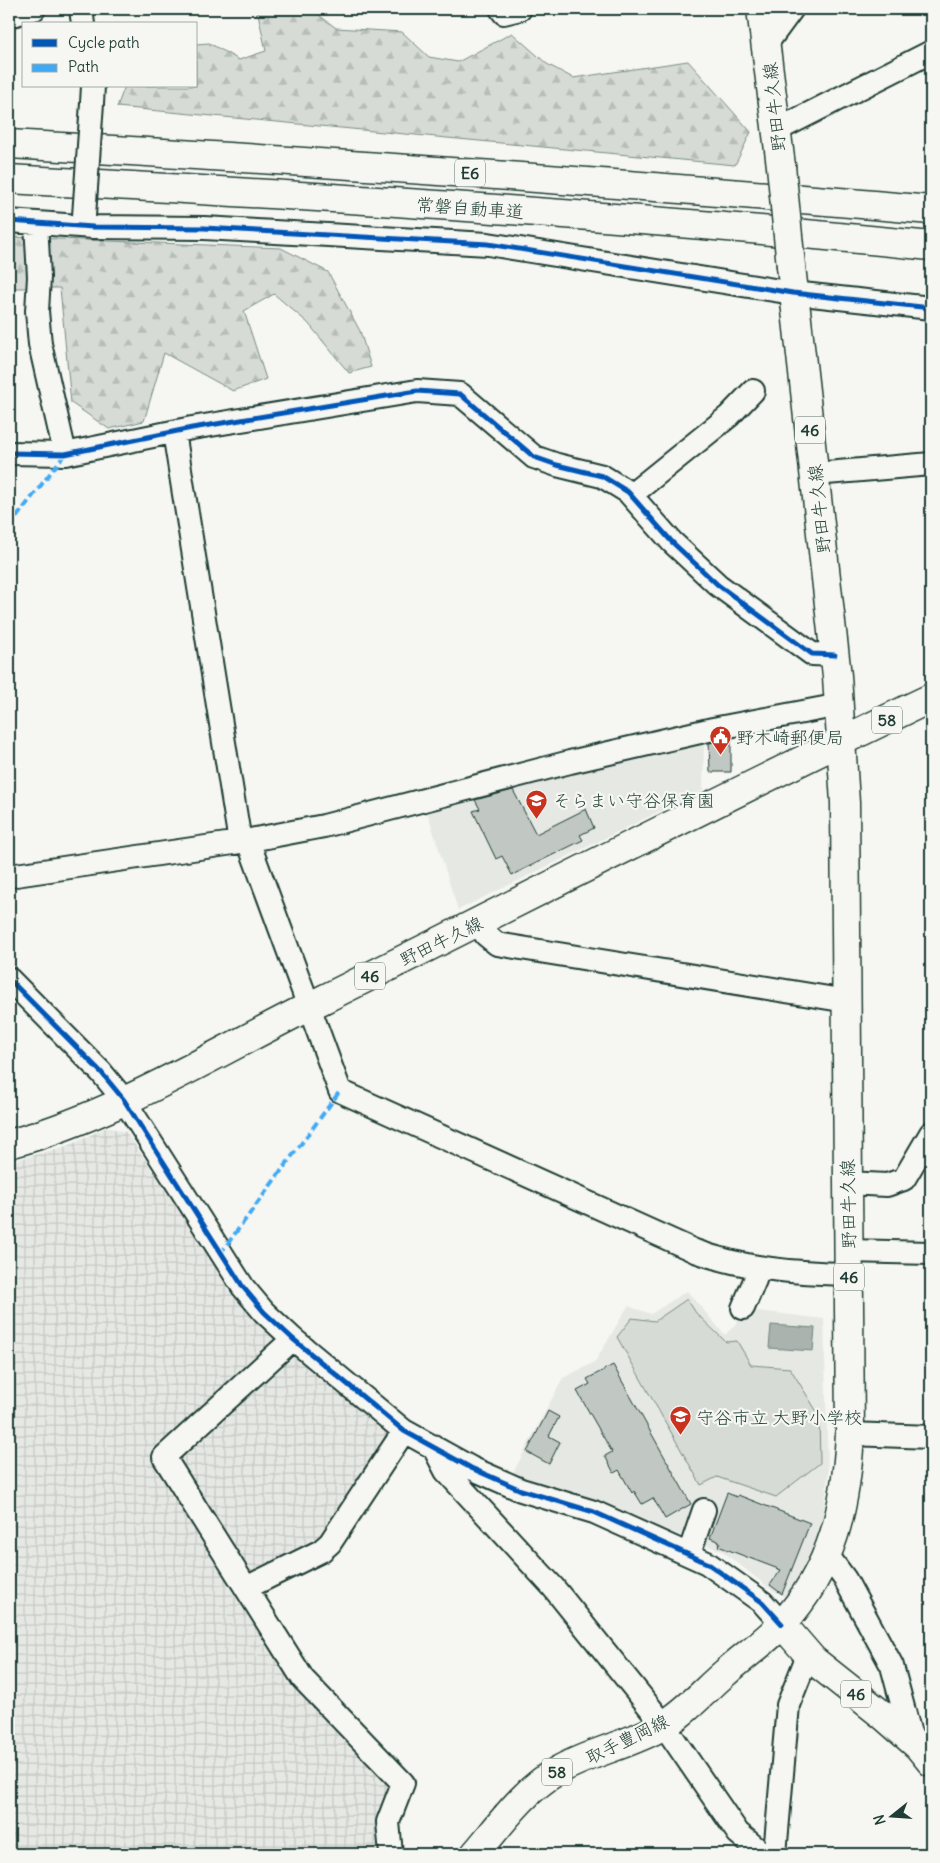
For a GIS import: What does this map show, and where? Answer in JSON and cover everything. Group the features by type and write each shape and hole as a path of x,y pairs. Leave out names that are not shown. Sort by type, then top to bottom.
{"main road":[{"name":"野田牛久線","path":"761,9 777,130 793,293 835,655 840,705 845,803 850,1434 845,1484 837,1525 828,1556 803,1598 782,1624"},
{"name":"常磐自動車道","path":"9,144 302,161 720,191 931,210"},
{"name":"常磐自動車道","path":"9,178 288,195 717,226 869,240 931,248"},
{"name":"58","path":"842,742 931,698"},
{"name":"野田牛久線","path":"9,1144 53,1130 124,1100 310,1005 842,742"},
{"name":"取手豊岡線","path":"475,1854 525,1795 558,1771 664,1725 782,1624"},
{"name":"46","path":"782,1624 808,1655 912,1741 931,1762"}],"street":[{"path":"9,16 34,9"},
{"path":"81,9 83,22"},
{"path":"500,9 504,13 520,9"},
{"path":"767,43 792,9"},
{"path":"777,130 931,52"},
{"path":"83,221 92,95"},
{"path":"9,221 36,223 83,221 488,244 793,293 931,308"},
{"path":"36,223 39,277 37,311 40,344 65,454"},
{"path":"9,453 65,454 174,432 417,391 460,394 534,457 557,465 602,476 631,495 672,542 718,585 812,654 835,655"},
{"path":"631,495 729,416 753,391"},
{"path":"174,432 244,842 310,1005 340,1091 695,1251 725,1262 757,1268 848,1262 931,1253"},
{"path":"815,474 931,464"},
{"path":"9,876 244,842 324,826 560,764 704,731 840,705"},
{"path":"478,922 486,935 497,944 847,1001"},
{"path":"9,978 102,1072 124,1100 243,1287 264,1312 293,1339 404,1431 472,1468 521,1490 594,1512 689,1554 722,1572 762,1602 782,1624"},
{"path":"847,1183 887,1185 904,1179 931,1133"},
{"path":"743,1308 755,1280 757,1268"},
{"path":"293,1339 164,1458 303,1680 403,1783 388,1822 391,1854"},
{"path":"246,1588 321,1551 330,1544 404,1431"},
{"path":"850,1434 931,1437"},
{"path":"433,1446 446,1472 553,1587 664,1725 738,1832 763,1854"},
{"path":"689,1554 704,1510"},
{"path":"828,1556 844,1579 892,1666 912,1741"},
{"path":"775,1854 788,1706 808,1655"}],"shaded area":[{"name":"そらまい守谷保育園","path":"704,739 703,790 458,910 426,808"},
{"path":"107,1127 126,1132 214,1260 384,1428 387,1438 317,1542 253,1573 245,1570 303,1679 403,1783 391,1854 9,1854 9,1162 70,1145"},
{"name":"守谷市立 大野小学校","path":"687,1291 725,1335 749,1310 824,1319 828,1475 822,1527 806,1574 788,1598 772,1590 722,1551 513,1473 563,1378 595,1362 628,1306 651,1314"},
{"path":"771,1325 815,1328 813,1351 769,1348"}],"green space":[{"path":"257,9 311,9 336,28 402,32 429,57 458,62 512,33 547,64 573,78 688,61 751,132 735,165 117,107 124,88 198,88 198,44 209,43 239,60 266,51"},
{"path":"9,237 281,248 328,272 360,331 371,367 349,373 308,323 274,294 244,311 266,379 233,391 164,353 144,421 109,429 71,403 60,288 16,288 9,291"},
{"path":"687,1299 696,1313 726,1342 737,1341 751,1365 790,1368 819,1415 820,1463 776,1497 717,1477 701,1485 617,1337 632,1318 655,1321"}],"building":[{"path":"731,739 731,772 710,772 709,743"},
{"path":"513,790 536,834 586,809 594,828 580,835 583,840 512,875 502,856 496,859 473,811 480,809 475,800"},
{"path":"613,1365 691,1504 665,1519 653,1498 642,1504 634,1491 632,1493 619,1470 614,1473 605,1456 612,1452 577,1391 590,1384 587,1379"},
{"path":"548,1411 559,1417 549,1436 560,1442 549,1464 527,1452"},
{"path":"727,1493 737,1497 738,1495 810,1523 782,1594 770,1585 781,1570 718,1546 720,1542 710,1538"}],"marked path":[{"path":"9,527 65,454"},
{"path":"220,1254 340,1091"}],"cycle path":[{"path":"9,221 93,227 204,228 488,244 793,293 931,308"},
{"path":"9,453 65,454 192,428 417,391 460,394 534,457 557,465 602,476 628,492 672,542 718,585 812,654 835,655"},
{"path":"9,979 101,1072 124,1100 243,1287 264,1312 293,1339 404,1431 471,1468 521,1490 594,1512 707,1563 762,1602 782,1624"}],"place":[{"name":"野木崎郵便局","path":"720,756"},
{"name":"そらまい守谷保育園","path":"537,819"},
{"name":"守谷市立 大野小学校","path":"680,1436"}]}
